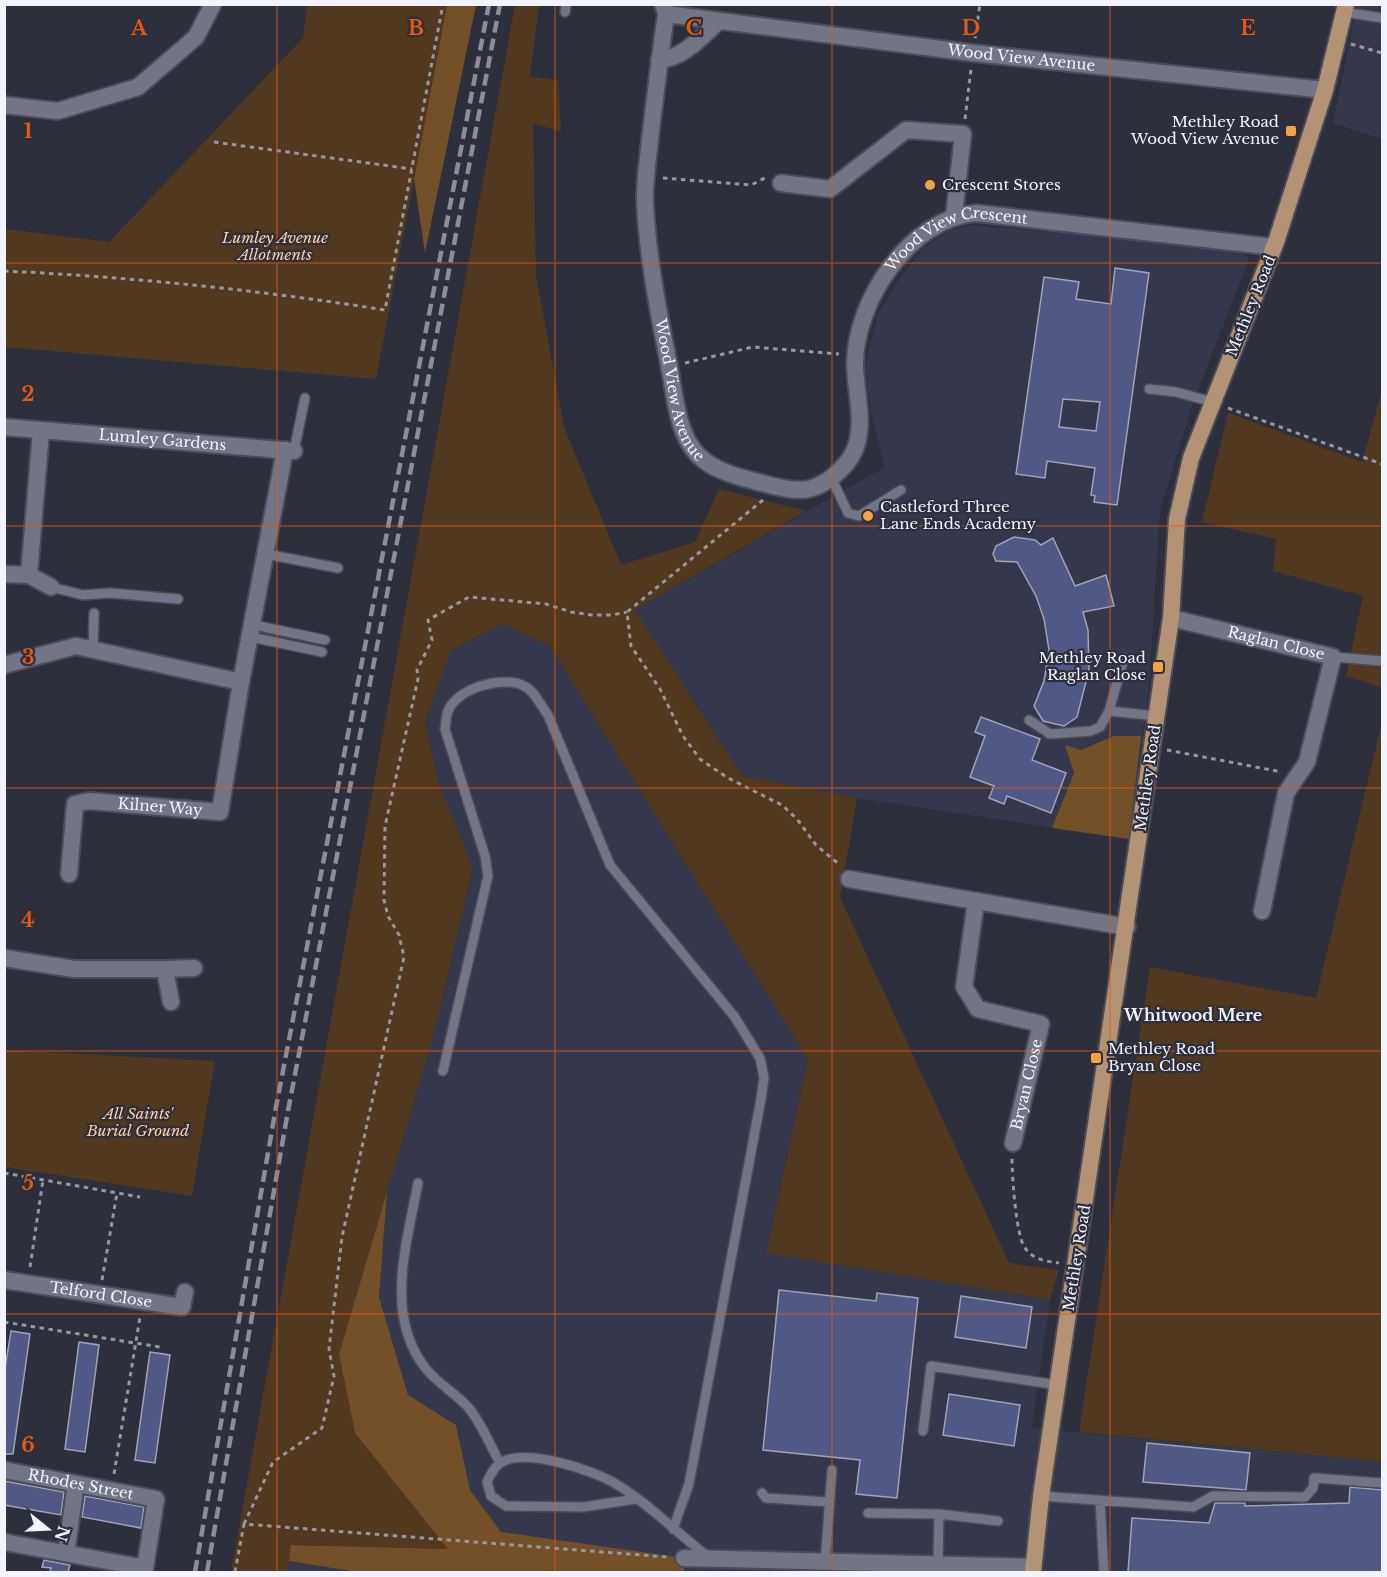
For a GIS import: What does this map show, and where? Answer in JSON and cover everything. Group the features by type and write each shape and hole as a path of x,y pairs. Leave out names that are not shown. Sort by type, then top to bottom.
{"main road":[{"name":"Methley Road","path":"1033,1570 1041,1496 1171,618 1177,519 1191,458 1274,247 1325,90 1345,8"}],"street":[{"path":"4,105 58,111 138,87 196,37 213,4"},
{"name":"Wood View Avenue","path":"811,489 778,488 715,468 700,457 687,440 652,280 645,204 664,9 719,21 973,53 1325,90"},
{"path":"659,60 671,59 683,53 719,21"},
{"path":"781,183 830,189 906,130 963,134 954,216"},
{"name":"Wood View Crescent","path":"811,489 831,477 849,461 858,440 855,356 870,301 884,274 914,240 954,216 976,213 1274,247"},
{"name":"Lumley Gardens","path":"4,427 290,451"},
{"path":"29,576 41,431"},
{"path":"252,631 266,554 290,451"},
{"path":"4,574 29,576 51,587"},
{"name":"Raglan Close","path":"1171,618 1333,657 1307,762 1287,793 1262,911"},
{"name":"Kilner Way","path":"69,874 75,804 89,801 220,812 241,682 252,631"},
{"path":"4,665 76,646 241,682"},
{"path":"849,879 1127,927"},
{"name":"Bryan Close","path":"976,901 964,987 978,1009 1041,1024 1013,1143"},
{"path":"4,958 74,969 194,968"},
{"path":"165,969 171,1002"},
{"name":"Telford Close","path":"4,1280 182,1307 184,1292"},
{"name":"Rhodes Street","path":"4,1470 156,1499 144,1570"},
{"path":"66,1553 76,1484"},
{"path":"4,1542 144,1570"},
{"path":"684,1558 938,1569 1033,1570"}],"lane":[{"path":"1345,8 1383,18"},
{"path":"1149,389 1176,392 1213,402"},
{"path":"290,451 305,398"},
{"path":"831,477 848,513 853,516 901,490"},
{"path":"266,554 338,568"},
{"path":"51,587 83,595 110,593 178,598"},
{"path":"93,650 94,613"},
{"path":"252,631 325,640"},
{"path":"252,631 322,652"},
{"path":"1333,657 1383,661"},
{"path":"1029,720 1050,734 1091,731 1100,727 1109,711 1124,658"},
{"path":"443,1071 488,876 485,856 445,729 448,710 461,695 483,685 511,683 524,686 548,715 610,865 734,1016 760,1059 764,1078 689,1484 673,1529"},
{"path":"1109,711 1157,716"},
{"path":"418,1183 403,1269 402,1311 418,1356 427,1370 467,1405 500,1463"},
{"path":"923,1431 932,1366 1058,1385"},
{"path":"636,1499 584,1507 506,1506 491,1496 487,1482 500,1463 510,1459 542,1458 615,1483 636,1499 710,1559"},
{"path":"825,1563 832,1470"},
{"path":"1041,1496 1193,1507 1213,1496 1305,1497 1313,1488 1314,1478 1383,1483"},
{"path":"762,1493 766,1498 829,1502"},
{"path":"1100,1500 1104,1572"},
{"path":"868,1513 939,1514 998,1521"},
{"path":"938,1569 939,1514"}],"path":[{"path":"4,271 114,276 289,295 385,310 443,4"},
{"path":"963,134 980,4"},
{"path":"1338,41 1383,53"},
{"path":"214,142 412,169"},
{"path":"646,177 751,185 776,172 782,173 781,183"},
{"path":"669,366 753,347 855,356"},
{"path":"1213,402 1383,464"},
{"path":"235,1572 244,1524 273,1462 322,1428 334,1376 329,1349 342,1237 404,957 399,935 388,916 384,900 385,826 418,679 417,670 432,640 428,620 469,597 546,604 571,612 592,615 627,612 778,488"},
{"path":"627,612 631,646 660,689 682,736 700,759 729,778 782,805 797,819 816,845 835,859 849,879"},
{"path":"1153,747 1298,776"},
{"path":"1013,1143 1011,1182 1024,1247 1037,1259 1076,1265"},
{"path":"4,1173 140,1197"},
{"path":"28,1283 43,1180"},
{"path":"100,1294 117,1193"},
{"path":"111,1490 143,1301"},
{"path":"4,1322 160,1347"},
{"path":"244,1524 684,1558"}],"shaded area":[{"path":"447,5 476,5 425,253 414,179"},
{"path":"1357,5 1382,5 1382,139 1333,123"},
{"name":"Castleford Three Lane Ends Academy","path":"971,225 1239,248 1249,259 1192,406 1160,510 1149,686 1129,839 857,798 742,776 635,610 885,467 871,412 865,365 878,314 899,279 923,249 947,231"},
{"path":"502,624 549,645 808,1059 766,1253 1050,1300 1032,1428 1382,1462 1382,1572 684,1572 684,1558 501,1533 470,1490 456,1425 408,1395 379,1297 387,1192 434,1035 473,869 439,784 425,721 451,651"},
{"path":"1114,736 1141,736 1129,839 1052,828 1074,773 1065,745 1081,750"},
{"path":"387,1192 379,1297 408,1395 456,1425 470,1490 501,1532 684,1558 684,1572 357,1572 289,1561 291,1545 448,1549 355,1433 339,1354"},
{"path":"289,1561 357,1572 287,1572"}],"green space":[{"name":"Lumley Avenue Allotments","path":"307,5 447,5 376,379 5,347 5,229 109,242 303,38"},
{"path":"515,5 539,5 530,77 558,80 561,132 533,123 536,275 564,427 621,565 695,542 719,489 806,511 635,610 742,776 857,798 840,897 1009,1263 1059,1270 1050,1300 766,1253 808,1059 549,645 502,624 451,651 425,721 439,784 473,868 434,1035 339,1354 355,1433 449,1549 292,1545 287,1572 231,1572"},
{"path":"1382,390 1382,688 1346,676 1363,596 1273,571 1276,539 1202,522 1228,413 1362,462"},
{"path":"1382,722 1382,1462 1079,1432 1150,967 1316,998"},
{"name":"All Saints' Burial Ground","path":"4,1050 215,1061 192,1196 5,1167"}],"building":[{"path":"1115,268 1149,273 1117,505 1094,502 1095,496 1091,495 1095,468 1047,461 1045,478 1016,474 1044,277 1079,282 1076,299 1111,304","holes":["1063,399 1100,402 1096,431 1059,427"]},
{"path":"1014,537 1035,540 1041,545 1053,538 1075,586 1106,575 1114,606 1083,612 1088,630 1089,670 1077,717 1064,726 1043,721 1034,706 1044,681 1049,650 1044,619 1036,596 1017,562 996,561 993,554 996,546"},
{"path":"981,717 1040,739 1032,760 1066,773 1051,813 1007,796 1004,804 989,798 994,786 970,777 985,736 975,732"},
{"path":"779,1290 876,1301 877,1293 918,1298 897,1498 856,1494 860,1460 763,1450"},
{"path":"961,1296 1032,1307 1026,1348 955,1337"},
{"path":"11,1331 30,1334 13,1454 4,1454 4,1375"},
{"path":"79,1342 99,1345 85,1452 65,1449"},
{"path":"150,1352 170,1355 155,1463 135,1460"},
{"path":"949,1394 1020,1405 1014,1446 943,1435"},
{"path":"1147,1443 1250,1453 1246,1490 1143,1482"},
{"path":"4,1481 64,1492 61,1515 4,1505"},
{"path":"1350,1487 1383,1490 1383,1572 1128,1572 1132,1518 1209,1523 1215,1503 1245,1503 1245,1506 1349,1503"},
{"path":"85,1496 144,1507 141,1528 82,1517"},
{"path":"44,1560 70,1565 68,1572 50,1572 51,1568 42,1567"}],"railway":[{"path":"195,1572 276,1107 489,4"},
{"path":"207,1572 288,1111 500,4"}],"place":[{"name":"Methley Road Wood View Avenue","path":"1291,131"},
{"name":"Crescent Stores","path":"930,185"},
{"name":"Castleford Three Lane Ends Academy","path":"868,516"},
{"name":"Methley Road Raglan Close","path":"1158,667"},
{"name":"Methley Road Bryan Close","path":"1096,1058"}],"district":[{"name":"Whitwood Mere","path":"1193,1015"}]}
